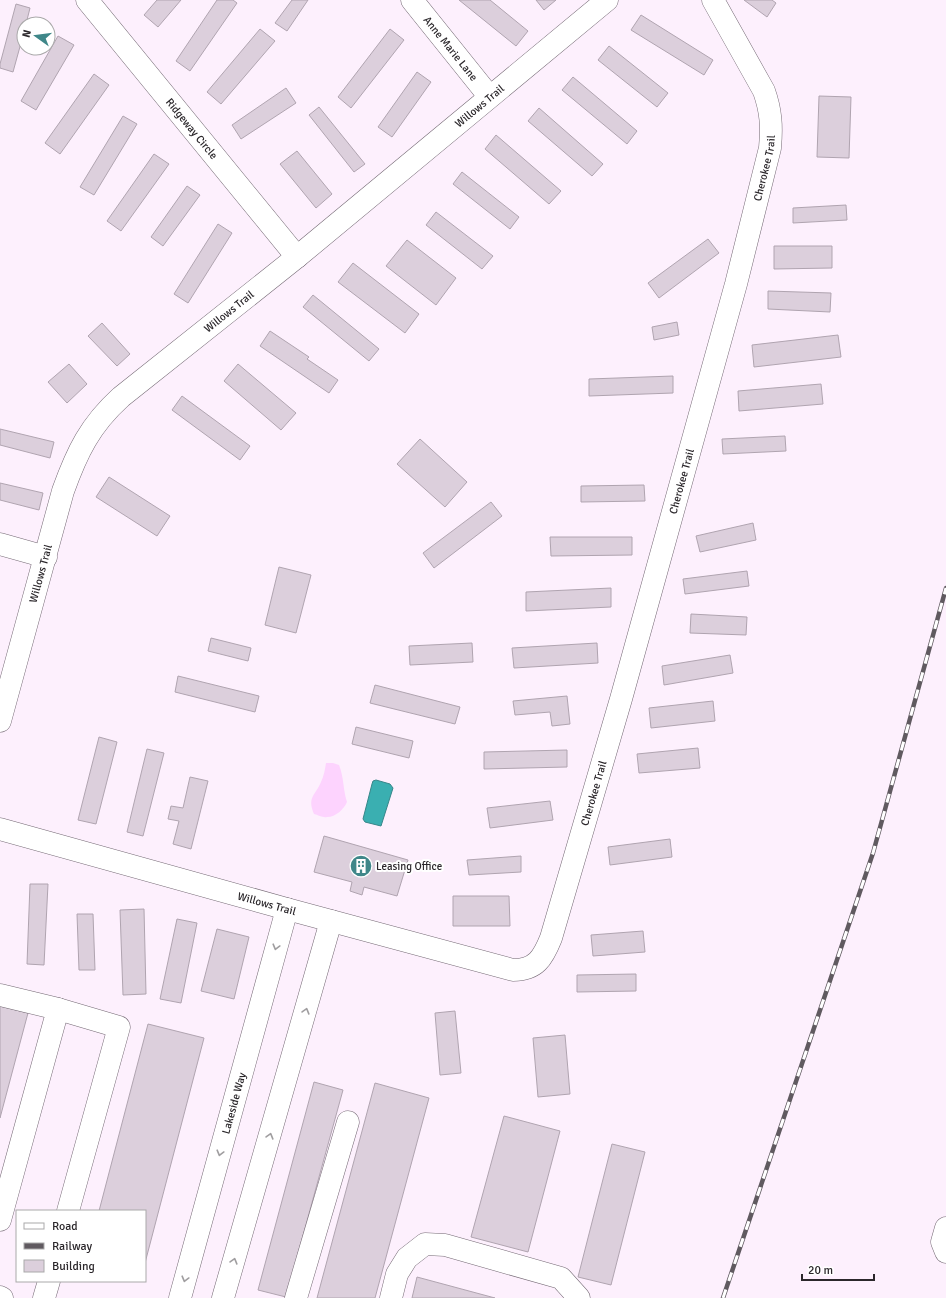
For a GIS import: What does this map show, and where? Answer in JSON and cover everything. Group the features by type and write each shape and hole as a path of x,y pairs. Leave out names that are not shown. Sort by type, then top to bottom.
{"street":[{"name":"Ridgeway Circle","path":"87,0 297,257"},
{"name":"Anne Marie Lane","path":"412,0 489,96"},
{"name":"Willows Trail","path":"0,722 63,491 84,442 105,412 121,397 297,257 606,0"},
{"name":"Cherokee Trail","path":"534,966 542,958 551,938 619,706 736,284 770,148 770,106 764,90 713,0"},
{"path":"0,544 46,556"},
{"name":"Willows Trail","path":"0,829 331,922 513,970 523,970 534,966"},
{"name":"Lakeside Way","path":"180,1298 287,909"},
{"path":"223,1298 331,922"},
{"path":"0,995 58,1009 119,1027 68,1210"},
{"path":"0,1220 58,1009"},
{"path":"296,1298 348,1122"},
{"path":"946,1228 942,1242 946,1252"},
{"path":"390,1298 397,1274 407,1258 425,1244 445,1245 561,1278 579,1298"},
{"path":"44,1298 49,1282"}],"shaded area":[{"path":"326,763 339,765 347,802 342,810 336,814 330,817 322,817 314,814 311,804 323,777"}],"water":[{"path":"376,780 390,784 393,788 381,826 365,822 363,819 373,781"}],"building":[{"path":"157,0 181,0 158,27 144,15"},
{"path":"217,0 233,0 237,3 190,71 176,61"},
{"path":"292,0 308,0 287,31 275,23"},
{"path":"459,0 490,0 528,31 516,46"},
{"path":"536,0 556,0 544,10"},
{"path":"744,0 772,0 776,3 767,17"},
{"path":"16,4 30,8 28,16 16,16 16,56 17,56 13,72 0,68"},
{"path":"641,15 713,60 704,75 631,30"},
{"path":"260,29 275,41 221,104 207,92"},
{"path":"390,29 404,40 351,108 338,97"},
{"path":"58,36 74,45 36,110 21,101 47,56 56,56 56,40"},
{"path":"609,46 668,93 657,107 598,60"},
{"path":"417,72 431,82 392,137 378,127"},
{"path":"94,74 109,85 60,154 45,143"},
{"path":"573,77 637,131 627,144 562,90"},
{"path":"286,88 296,103 241,139 232,125"},
{"path":"819,96 851,97 849,158 817,157"},
{"path":"319,107 365,164 354,172 309,115"},
{"path":"539,108 603,164 592,176 528,121"},
{"path":"123,116 137,124 94,195 80,187"},
{"path":"496,135 561,191 549,204 485,149"},
{"path":"297,151 332,194 316,208 280,164"},
{"path":"154,154 169,164 121,231 107,221"},
{"path":"462,172 519,217 510,229 453,184"},
{"path":"187,186 200,195 163,246 151,237"},
{"path":"846,205 847,220 793,223 793,208"},
{"path":"436,212 493,256 482,269 426,225"},
{"path":"218,224 232,233 188,303 174,294"},
{"path":"708,239 719,253 659,298 648,283"},
{"path":"407,240 456,278 436,305 386,266"},
{"path":"774,246 832,246 832,268 774,269"},
{"path":"353,263 419,314 405,333 338,282"},
{"path":"768,291 831,293 830,312 768,309"},
{"path":"313,295 379,349 369,361 303,307"},
{"path":"677,322 679,335 654,340 652,327"},
{"path":"102,323 130,354 117,366 88,336"},
{"path":"270,331 309,357 307,359 338,380 329,393 260,346"},
{"path":"838,335 841,357 754,367 752,345"},
{"path":"69,364 87,384 67,403 48,382"},
{"path":"238,364 296,413 281,430 224,381"},
{"path":"673,376 673,393 589,396 589,379"},
{"path":"821,384 823,404 739,411 738,391"},
{"path":"182,396 250,446 240,460 172,410"},
{"path":"0,429 54,442 50,458 0,445"},
{"path":"785,436 786,451 723,454 722,439"},
{"path":"420,439 467,482 445,507 397,464"},
{"path":"109,477 170,516 157,536 96,497"},
{"path":"0,483 43,493 39,510 0,500"},
{"path":"644,485 645,501 581,502 581,486"},
{"path":"491,502 502,516 434,568 423,553"},
{"path":"753,523 756,540 700,552 696,536"},
{"path":"550,537 632,537 632,555 551,556"},
{"path":"279,567 311,575 296,633 265,625"},
{"path":"747,571 749,586 685,594 683,579"},
{"path":"611,588 611,607 526,611 526,592"},
{"path":"691,614 747,617 746,635 690,633"},
{"path":"211,638 251,648 248,661 208,651"},
{"path":"472,643 473,662 410,665 409,646"},
{"path":"597,643 598,663 514,668 512,648"},
{"path":"730,655 733,673 664,685 662,666"},
{"path":"178,676 259,696 255,712 175,692"},
{"path":"375,685 460,707 455,724 370,703"},
{"path":"567,696 570,724 552,726 550,712 515,715 513,701"},
{"path":"713,701 715,721 651,728 649,708"},
{"path":"356,727 413,741 409,758 352,744"},
{"path":"99,737 117,742 96,824 78,820"},
{"path":"698,748 700,768 639,773 637,754"},
{"path":"147,749 164,753 143,836 127,832"},
{"path":"567,750 567,767 484,769 484,752"},
{"path":"190,777 208,781 191,849 173,844 179,821 168,819 171,806 183,808"},
{"path":"550,801 553,820 490,828 487,808"},
{"name":"Leasing Office","path":"324,836 408,860 397,896 364,887 362,895 350,891 352,882 314,872"},
{"path":"670,839 672,857 610,865 608,847"},
{"path":"521,856 521,872 469,875 467,860"},
{"path":"30,884 48,884 44,965 27,964"},
{"path":"453,896 509,896 510,926 453,926"},
{"path":"144,909 146,994 123,995 120,910"},
{"path":"77,914 93,914 95,970 79,970"},
{"path":"177,919 197,923 181,1003 160,999"},
{"path":"217,929 249,937 234,999 201,991"},
{"path":"643,931 645,952 593,956 591,935"},
{"path":"636,974 636,991 577,992 577,975"},
{"path":"0,1006 28,1013 0,1118"},
{"path":"455,1011 461,1073 440,1075 435,1013"},
{"path":"148,1024 204,1038 146,1259 146,1210 99,1210"},
{"path":"565,1035 570,1094 538,1097 533,1038"},
{"path":"314,1082 343,1090 286,1297 258,1290"},
{"path":"375,1083 429,1098 375,1298 317,1298"},
{"path":"504,1116 560,1131 528,1252 471,1237"},
{"path":"612,1144 645,1152 611,1285 578,1277"},
{"path":"417,1277 495,1298 412,1298"}],"railway":[{"path":"723,1298 873,853 946,588"}],"place":[{"name":"Leasing Office","path":"361,866"}]}
